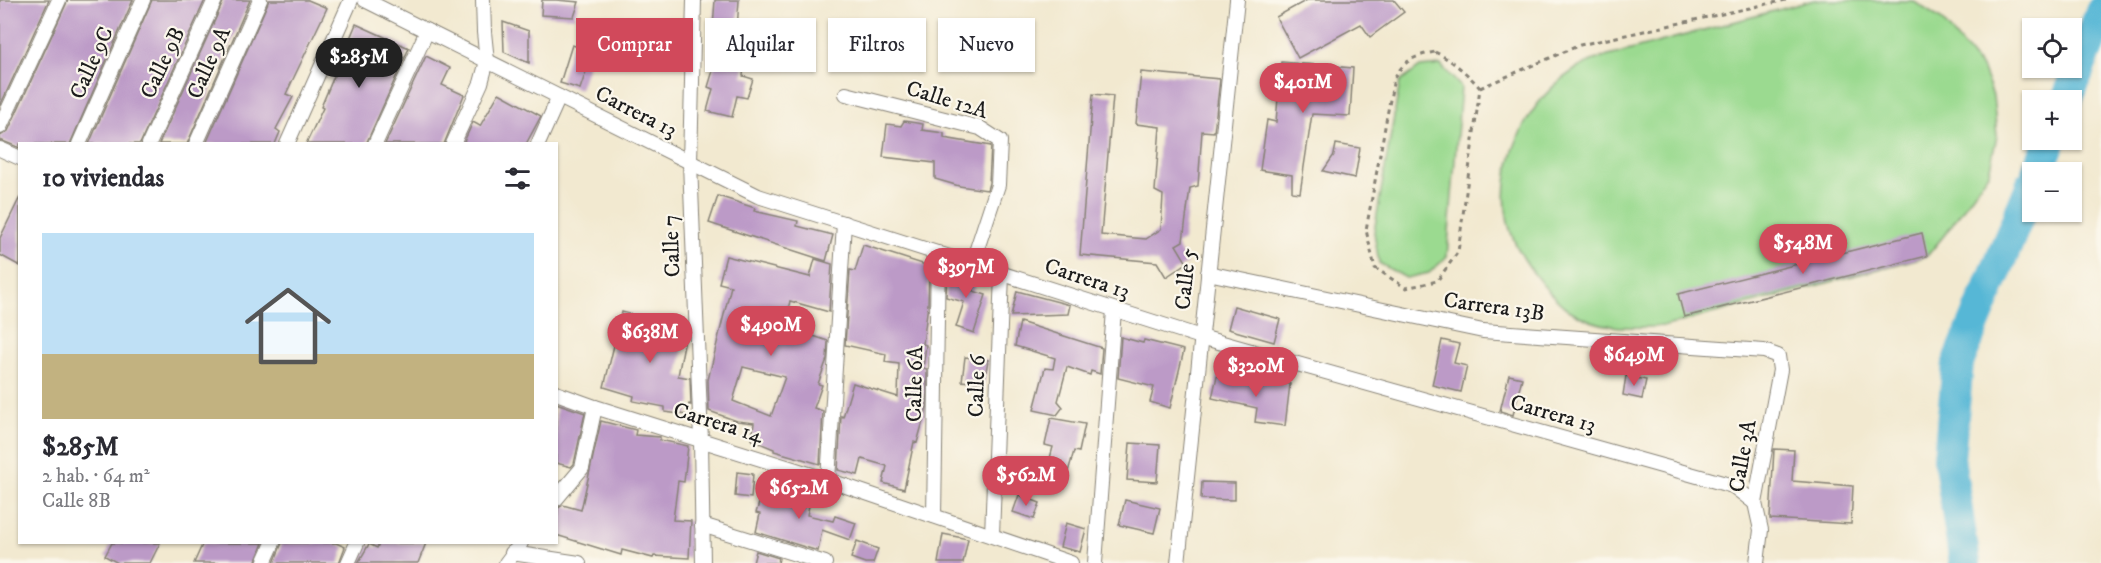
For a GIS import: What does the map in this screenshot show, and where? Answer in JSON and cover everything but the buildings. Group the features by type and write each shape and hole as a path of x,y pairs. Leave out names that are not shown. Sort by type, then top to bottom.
{"street":[{"path":"0,127 59,0"},
{"name":"Calle 9C","path":"81,142 143,0"},
{"name":"Calle 9B","path":"150,142 215,0"},
{"name":"Calle 9A","path":"197,142 260,0"},
{"path":"288,142 351,0"},
{"path":"454,142 481,83 487,61 483,32 483,0"},
{"name":"Calle 7","path":"694,0 690,163 701,440 703,563"},
{"name":"Calle 5","path":"1178,563 1237,0"},
{"name":"Carrera 13","path":"371,1 758,196 1202,337 1733,486 1755,503"},
{"path":"376,142 427,31"},
{"name":"Calle 12A","path":"846,94 980,128 1000,141 998,185 972,264"},
{"path":"539,142 559,97"},
{"path":"0,149 18,157"},
{"path":"828,480 844,224"},
{"name":"Calle 6A","path":"934,516 938,253"},
{"name":"Carrera 13B","path":"1208,273 1483,331 1764,351 1778,356"},
{"name":"Calle 6","path":"992,535 1002,274"},
{"path":"1095,563 1114,310"},
{"name":"Calle 3A","path":"1757,563 1761,530 1755,503 1780,369 1778,356"},
{"name":"Carrera 14","path":"558,394 828,480 1071,563"},
{"path":"558,497 582,468 595,407"},
{"path":"702,525 825,563"},
{"path":"264,563 273,544"},
{"path":"348,563 357,544"},
{"path":"513,553 579,563"}],"path":[{"path":"1480,88 1580,45 1786,0"},
{"path":"1435,52 1468,74 1480,88 1458,252 1437,281 1406,288 1375,268 1366,230 1394,78 1403,64 1421,54 1435,52"}],"green space":[{"path":"1814,0 1913,1 1941,19 1983,70 1993,96 1997,136 1989,172 1946,233 1927,256 1666,326 1616,327 1593,322 1566,308 1543,285 1527,263 1513,239 1508,222 1505,198 1507,173 1524,126 1537,105 1554,86 1573,71 1594,60"},
{"path":"1441,65 1461,87 1447,257 1429,273 1406,278 1379,263 1374,232 1400,82 1420,67"}],"waterway":[{"path":"2071,90 2101,12"},
{"path":"2041,162 2047,150"},
{"path":"1965,563 1949,458 1958,363 2022,208"}]}
